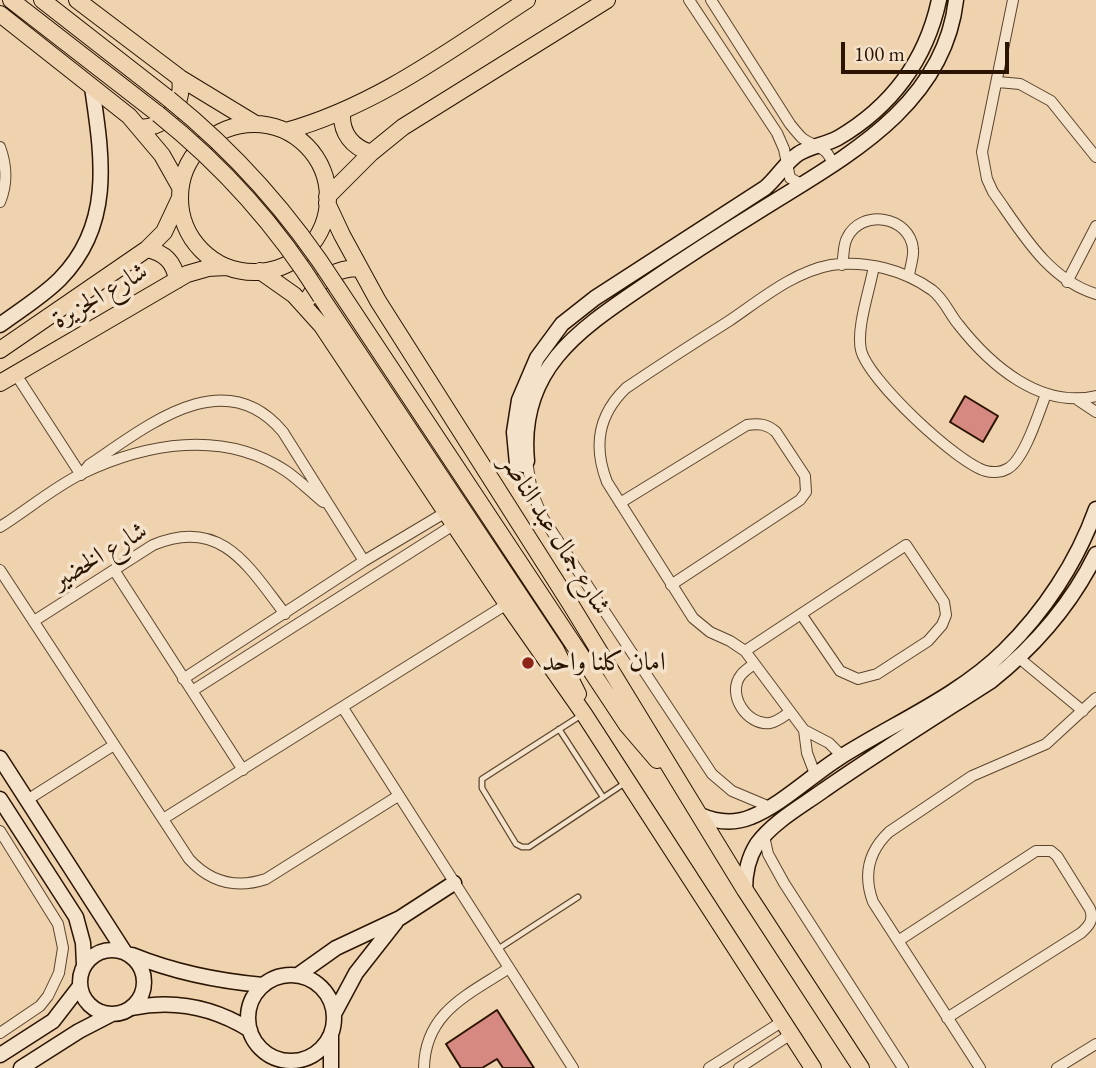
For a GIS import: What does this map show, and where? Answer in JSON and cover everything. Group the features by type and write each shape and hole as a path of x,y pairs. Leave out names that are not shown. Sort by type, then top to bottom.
{"main road":[{"path":"11,0 158,114 220,168 257,208 291,251 556,650 571,677 584,713"},
{"path":"42,0 169,99 233,155 271,196 306,240 627,725 652,755 673,772"},
{"path":"77,0 180,78 254,123"},
{"path":"286,131 342,113 394,86 527,0"},
{"path":"327,200 371,153 403,127 607,0"},
{"path":"0,14 140,128 162,155 180,193 186,228 194,241 216,261 229,267 260,271 289,263 306,249 319,231 327,200 325,180 316,158 300,140 286,131 254,123 220,131 205,141 193,154 185,170 180,193"},
{"path":"140,128 161,123 172,113 179,100 180,78"},
{"path":"342,113 348,138 358,148 371,153"},
{"name":"شارع الجزيرة","path":"0,350 147,249 164,232 180,193"},
{"name":"شارع جمال عبد الناصر","path":"327,200 359,268 745,890 861,1068"},
{"path":"147,249 159,251 168,258 175,268 177,280"},
{"name":"شارع الجزيرة","path":"0,383 177,280 208,268 229,267"},
{"path":"306,306 313,290 326,278 342,270 359,268"},
{"path":"260,271 306,306 322,326 507,604 584,713 813,1068"}],"street":[{"path":"688,0 777,133 790,178 803,186"},
{"path":"711,0 790,124 804,139 829,154 832,165"},
{"path":"527,461 521,465 515,460 514,432 519,400 537,358 562,324 586,304 765,188 801,152 819,147 856,127 877,111 903,83 925,46 940,0"},
{"path":"770,807 732,791 712,774 543,518 532,492 527,461 526,440 535,394 541,379 567,343 583,327 671,267 803,186 895,118 924,85 946,42 956,0"},
{"path":"1013,0 982,152 987,179 993,192 1047,265 1067,282 1096,294"},
{"path":"998,82 1020,84 1051,101 1096,157"},
{"path":"0,325 45,293 61,278 77,257 89,234 99,199 102,166 92,87"},
{"path":"0,147 7,177 0,202"},
{"path":"842,265 846,239 852,230 869,220 879,218 898,225 911,240 914,250 909,276"},
{"path":"1067,282 1096,226"},
{"path":"851,772 842,756 821,738 804,730 745,651 710,632 693,618 671,585 607,482 598,453 601,424 615,398 626,388 781,286 831,265 842,265 874,266 909,276 938,295 976,346 999,367 1046,394 1078,400 1096,412"},
{"path":"874,266 861,329 861,352 895,398 940,441 986,471 1009,469 1021,454 1046,394"},
{"path":"15,373 81,474"},
{"path":"1078,400 1096,396"},
{"path":"81,474 89,465 174,412 205,402 233,401 256,408 275,423 364,561"},
{"path":"620,503 747,425 770,427 776,432 805,476 807,486 800,500 671,585"},
{"path":"0,527 81,474 133,454 164,446 197,444 229,447 260,457 288,472 335,515"},
{"path":"699,815 717,821 752,817 842,756 960,687 987,676 1048,599 1073,558 1096,509"},
{"path":"183,679 364,561 450,518"},
{"path":"191,691 450,518"},
{"name":"شارع الخضير","path":"34,621 165,540 188,536 212,540 234,551 285,614"},
{"path":"745,651 906,545 944,602 946,615 936,634 928,641 877,674 858,679 840,671 802,614"},
{"path":"745,890 747,866 764,836 781,820 987,676 1019,658 1066,605 1096,554"},
{"path":"0,570 197,868 218,880 242,884 266,880 398,796"},
{"path":"114,570 243,770"},
{"path":"163,819 507,604"},
{"path":"1019,658 1083,711"},
{"path":"754,664 740,676 737,685 737,695 745,713 763,723 773,723 790,712"},
{"path":"980,1068 873,902 869,890 868,864 879,841 888,832 965,780 1046,744 1096,698"},
{"path":"343,708 573,1068"},
{"path":"804,730 807,753 815,774"},
{"path":"27,800 114,745"},
{"path":"0,758 127,953 140,964 145,987 132,1008 123,1013 112,1014 91,1006 80,986 80,975 91,957 112,949 127,953 186,974 263,985"},
{"path":"0,799 76,918 83,943 84,965"},
{"path":"770,807 771,817 781,820"},
{"path":"0,831 58,923 63,948 59,973 48,996 40,1006 0,1032"},
{"path":"764,836 768,854 784,884 903,1068"},
{"path":"898,941 1036,851 1051,851 1057,856 1090,909 1091,923 1081,933 947,1018"},
{"path":"298,975 357,936 400,918 454,883"},
{"path":"331,1068 334,1013 356,973 400,918"},
{"path":"424,1068 428,1040 443,1014 509,968"},
{"path":"273,1068 250,1030 248,1014 253,998 263,985 273,978 298,975 315,982 328,996 334,1013"},
{"path":"0,1055 53,1020 80,986"},
{"path":"132,1008 167,1003 193,1006 219,1013 250,1030"},
{"path":"21,1068 79,1031 112,1014"},
{"path":"709,1068 787,1027"},
{"path":"739,1068 787,1027"},
{"path":"260,1048 274,1057 290,1061 314,1054 331,1036"},
{"path":"1057,1068 1095,1045"}],"lane":[{"path":"584,713 482,779 482,788 516,844 522,848 529,847 627,782"},
{"path":"559,729 603,797"},
{"path":"497,950 578,897"}],"building":[{"path":"965,396 998,416 983,442 950,422"},
{"path":"497,1010 534,1068 503,1068 497,1059 482,1068 461,1068 446,1044"}],"place":[{"name":"امان كلنا واحد","path":"528,663"}]}
